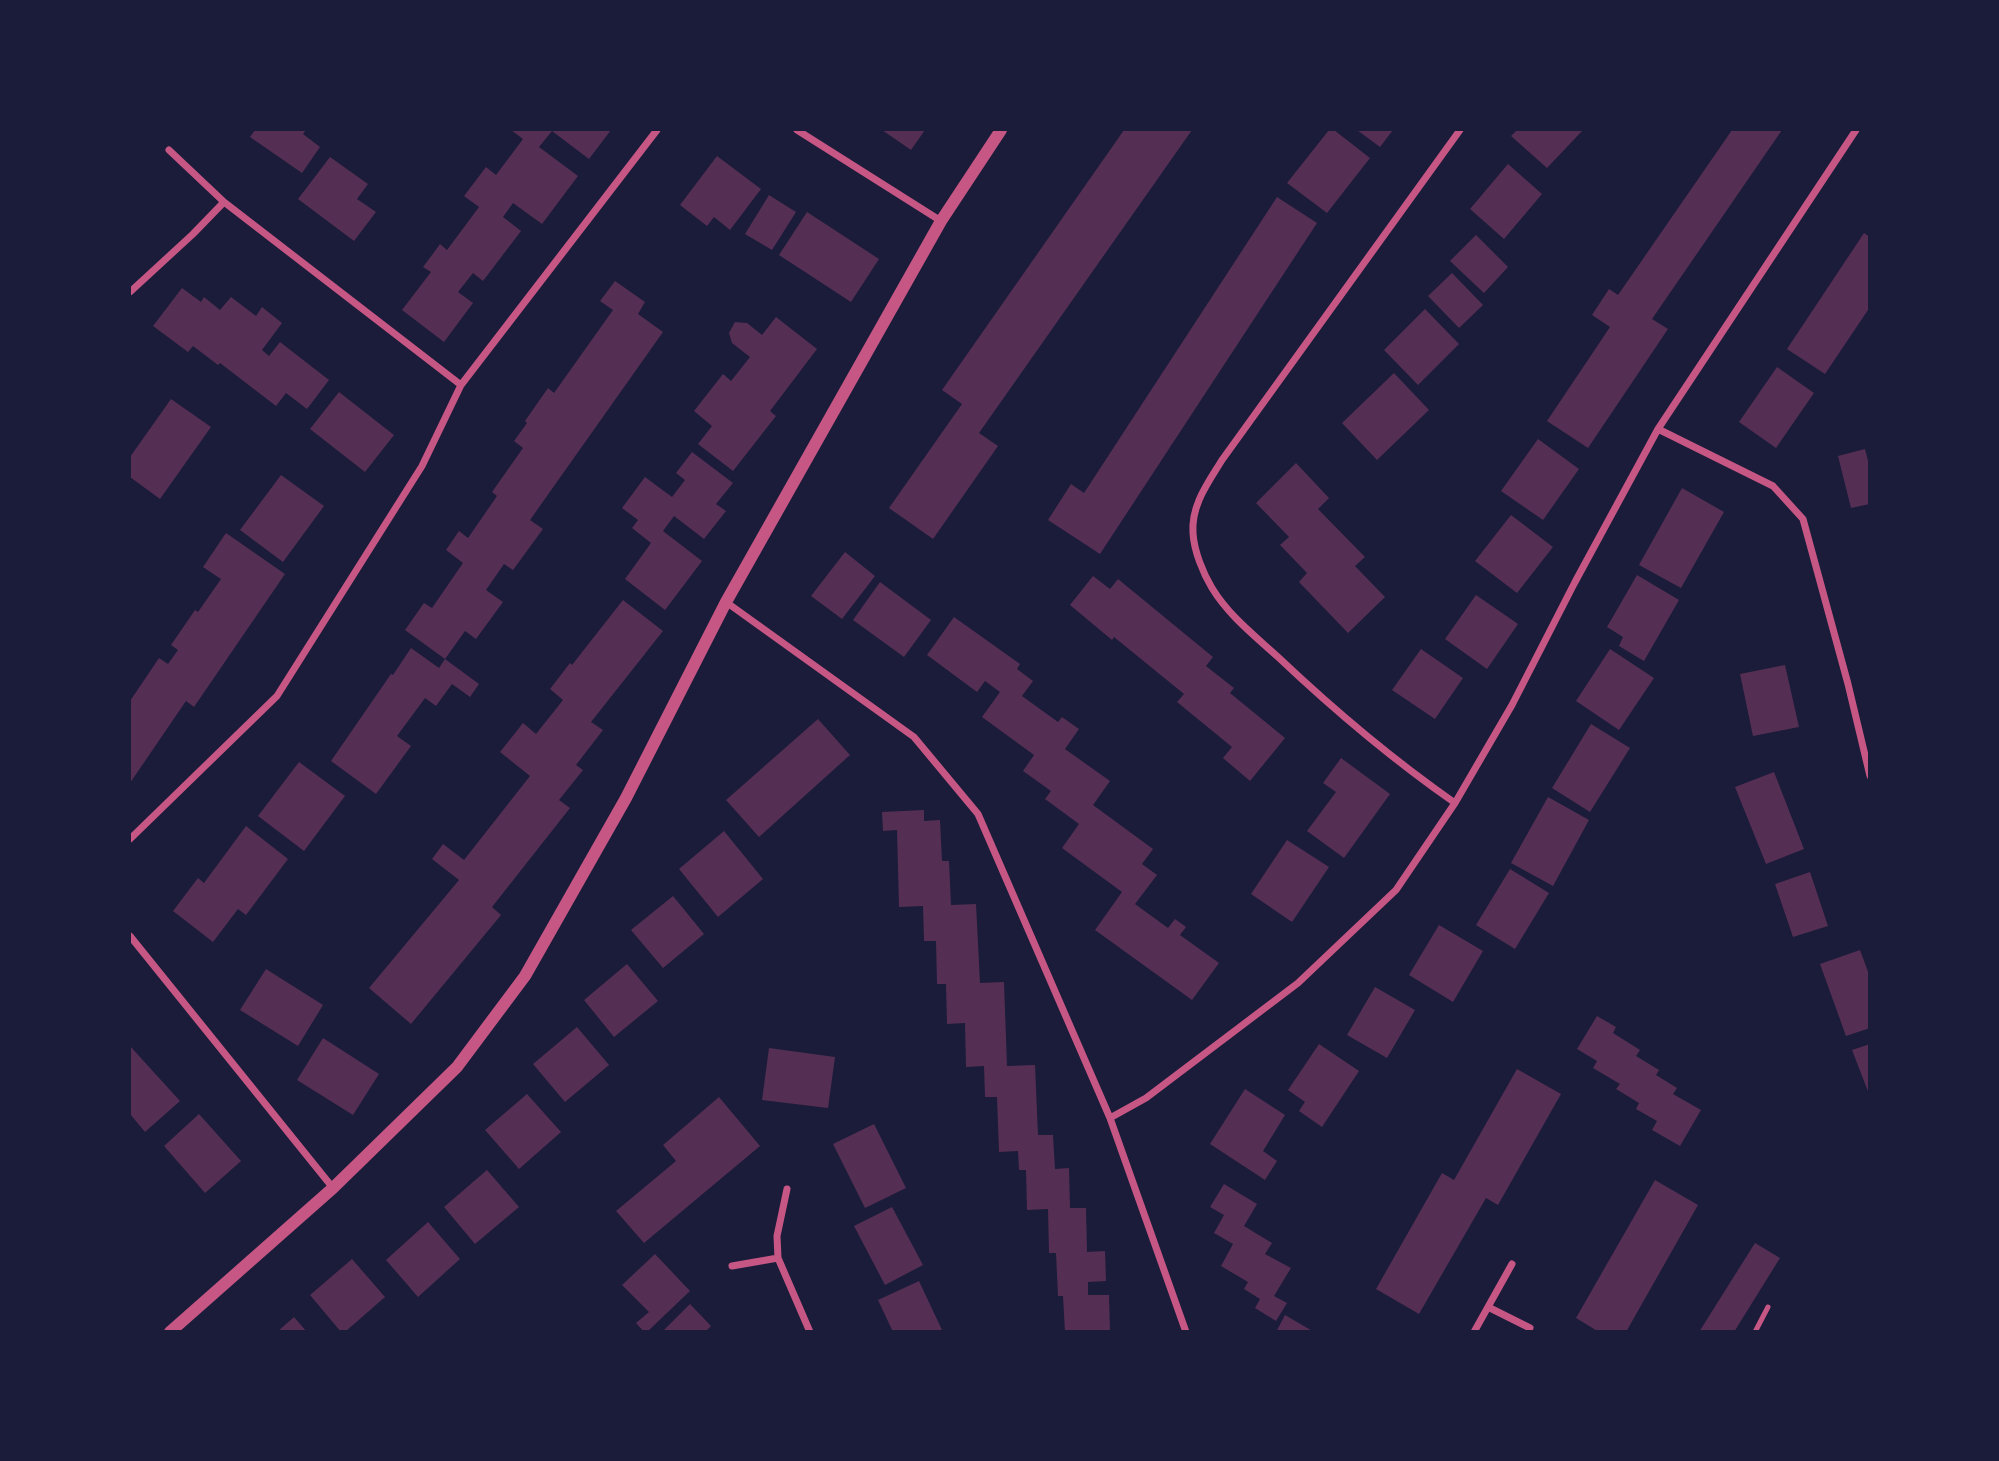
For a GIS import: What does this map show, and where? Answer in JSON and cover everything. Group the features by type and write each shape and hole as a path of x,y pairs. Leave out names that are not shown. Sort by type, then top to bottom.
{"street":[{"path":"130,839 277,696 422,466 461,385 657,130"},
{"path":"797,130 941,221"},
{"path":"170,1332 333,1188 457,1067 525,976 626,798 726,603 941,221 1001,130"},
{"path":"1455,803 1418,777 1329,705 1230,613 1205,573 1193,534 1194,515 1201,495 1222,460 1460,130"},
{"path":"1110,1118 1146,1098 1298,983 1396,890 1455,803 1512,705 1658,429 1856,130"},
{"path":"169,150 224,202 461,385"},
{"path":"130,292 224,202"},
{"path":"1658,429 1773,486 1803,519 1870,776"},
{"path":"726,603 914,737 978,814 1110,1118 1186,1332"},
{"path":"130,936 333,1188"},
{"path":"787,1189 776,1236 778,1258 810,1332"},
{"path":"732,1266 778,1258"},
{"path":"1474,1332 1512,1264"},
{"path":"1488,1307 1533,1330"}],"lane":[{"path":"1755,1332 1768,1307"}],"building":[{"path":"255,130 306,130 303,134 320,147 302,173 250,137"},
{"path":"511,130 611,130 589,159 552,131 539,147 578,176 542,224 513,203 503,217 521,231 483,281 473,273 458,292 473,303 444,342 402,310 431,272 423,267 440,244 447,250 479,207 464,196 486,167 496,175 523,139"},
{"path":"882,130 925,130 911,150"},
{"path":"1124,130 1192,130 979,433 998,446 933,539 889,508 962,404 942,390"},
{"path":"1329,130 1334,130 1370,158 1327,213 1287,183"},
{"path":"1357,130 1393,130 1380,147"},
{"path":"1517,130 1583,130 1547,168 1511,136"},
{"path":"1732,130 1782,130 1652,319 1668,329 1588,448 1547,421 1610,327 1592,315 1609,289 1618,295"},
{"path":"717,156 761,189 730,230 714,217 707,226 680,205"},
{"path":"330,157 368,184 357,199 376,212 354,241 298,199"},
{"path":"1508,164 1542,194 1504,239 1470,209"},
{"path":"769,195 796,212 772,250 745,234"},
{"path":"1277,197 1317,223 1100,554 1048,520 1071,484 1084,493"},
{"path":"807,212 879,259 851,302 779,255"},
{"path":"1864,233 1870,237 1870,307 1825,374 1787,349"},
{"path":"1476,235 1508,267 1484,293 1450,261"},
{"path":"1452,273 1483,305 1459,328 1428,296"},
{"path":"615,281 645,302 638,314 663,332 530,520 543,529 513,570 504,564 486,590 503,602 476,639 465,631 445,659 405,630 424,603 432,608 463,563 446,550 459,531 468,538 497,496 492,492 523,448 514,441 527,423 525,421 548,388 554,393 613,310 600,301"},
{"path":"182,288 201,302 204,297 220,310 231,297 256,316 262,307 282,323 262,350 269,356 280,342 329,380 307,409 286,393 276,406 220,363 218,365 193,346 188,352 153,326"},
{"path":"1425,309 1459,344 1418,385 1384,350"},
{"path":"776,317 817,349 770,411 776,416 733,471 698,444 712,426 694,411 723,374 731,381 750,357 732,343 729,333 735,322 747,323 762,335"},
{"path":"1777,367 1814,393 1776,448 1739,422"},
{"path":"1394,373 1429,410 1377,460 1342,423"},
{"path":"339,392 394,435 365,472 310,429"},
{"path":"171,399 211,427 160,499 130,477 130,457"},
{"path":"1538,439 1579,469 1543,520 1501,491"},
{"path":"1865,449 1870,469 1870,504 1851,508 1838,456"},
{"path":"692,452 733,483 716,504 726,511 704,539 674,516 663,531 702,561 665,610 625,579 651,543 632,528 638,520 622,508 645,477 672,497 685,480 676,473"},
{"path":"1296,463 1329,498 1318,509 1365,557 1355,566 1385,597 1348,633 1299,582 1307,573 1280,545 1289,537 1256,503"},
{"path":"281,475 324,506 283,562 240,530"},
{"path":"1682,488 1724,512 1681,588 1639,565"},
{"path":"1511,515 1553,547 1517,593 1475,561"},
{"path":"226,533 285,574 194,707 186,701 130,783 130,701 159,658 168,664 178,650 171,645 221,579 203,567"},
{"path":"845,552 875,576 842,619 811,596"},
{"path":"1637,575 1679,600 1644,661 1619,646 1623,637 1607,627"},
{"path":"1093,576 1110,589 1118,579 1213,657 1206,666 1234,688 1230,693 1285,738 1250,781 1223,758 1232,747 1177,702 1184,694 1070,605"},
{"path":"880,582 931,620 904,657 853,620"},
{"path":"1476,595 1518,624 1487,669 1445,639"},
{"path":"623,600 663,631 591,722 603,730 576,765 583,770 559,800 570,808 492,907 501,915 411,1024 369,988 459,880 432,859 443,844 464,860 530,776 500,752 523,723 536,734 563,700 550,689"},
{"path":"954,617 1020,664 1017,669 1033,681 1022,696 1058,722 1062,717 1079,729 1065,749 1110,781 1093,805 1153,849 1142,864 1157,875 1135,904 1168,928 1175,919 1186,927 1180,935 1219,963 1192,1000 1095,930 1122,892 1062,848 1079,824 1045,799 1051,791 1023,771 1034,755 982,717 1000,692 985,681 977,692 927,655"},
{"path":"411,648 439,668 445,659 479,684 470,697 452,684 436,706 425,698 397,736 411,746 376,794 331,761"},
{"path":"1421,649 1463,678 1435,719 1392,690"},
{"path":"1610,649 1654,678 1619,730 1576,701"},
{"path":"1785,665 1799,727 1753,736 1740,674"},
{"path":"818,719 850,755 759,837 726,800"},
{"path":"1591,724 1630,748 1590,812 1552,788"},
{"path":"1341,758 1390,794 1344,858 1307,831 1336,792 1323,783"},
{"path":"299,762 345,796 304,851 258,816"},
{"path":"1774,772 1804,849 1766,864 1735,787"},
{"path":"1548,797 1589,820 1553,886 1511,863"},
{"path":"924,810 924,821 940,820 942,861 949,861 951,905 976,904 980,983 1004,982 1007,1066 1035,1065 1038,1135 1053,1135 1055,1169 1069,1168 1070,1208 1086,1208 1087,1252 1105,1251 1106,1281 1088,1282 1088,1295 1109,1295 1110,1332 1065,1332 1063,1296 1058,1296 1056,1253 1049,1253 1048,1209 1027,1210 1026,1170 1019,1170 1018,1151 999,1152 997,1097 985,1097 984,1066 966,1067 965,1023 947,1024 946,984 937,984 936,941 924,941 923,906 899,907 897,830 883,831 882,812"},
{"path":"246,826 288,859 246,915 238,909 213,942 173,911 198,878 204,883"},
{"path":"724,831 763,879 718,917 679,869"},
{"path":"1287,840 1329,867 1292,922 1251,894"},
{"path":"1510,869 1549,893 1515,949 1476,925"},
{"path":"1810,872 1828,926 1793,937 1775,884"},
{"path":"673,896 704,934 663,968 631,930"},
{"path":"1439,925 1483,951 1453,1002 1409,975"},
{"path":"1860,950 1870,977 1870,1028 1846,1036 1820,964"},
{"path":"627,964 658,1001 614,1037 584,1000"},
{"path":"266,969 323,1005 298,1046 240,1010"},
{"path":"1375,987 1415,1010 1387,1058 1347,1035"},
{"path":"1597,1016 1616,1027 1613,1033 1640,1050 1636,1056 1659,1070 1656,1075 1677,1088 1673,1094 1701,1110 1680,1146 1652,1130 1657,1121 1636,1109 1639,1103 1616,1089 1620,1084 1593,1068 1597,1061 1577,1049"},
{"path":"577,1027 609,1065 565,1102 533,1064"},
{"path":"323,1038 379,1074 353,1115 297,1080"},
{"path":"1319,1044 1359,1071 1322,1127 1299,1111 1305,1102 1288,1090"},
{"path":"1870,1044 1870,1094 1869,1094 1852,1050"},
{"path":"130,1046 180,1101 145,1132 130,1114"},
{"path":"769,1048 835,1057 828,1108 762,1100"},
{"path":"1517,1069 1561,1094 1498,1205 1486,1198 1419,1314 1376,1289 1442,1173 1454,1180"},
{"path":"1245,1089 1285,1115 1263,1151 1277,1161 1265,1180 1210,1144"},
{"path":"527,1094 561,1132 519,1169 485,1130"},
{"path":"719,1097 760,1146 644,1243 616,1211 676,1161 663,1145"},
{"path":"199,1114 241,1161 205,1193 164,1146"},
{"path":"874,1124 906,1188 865,1208 833,1144"},
{"path":"487,1170 519,1207 475,1244 444,1207"},
{"path":"1655,1180 1698,1205 1626,1332 1599,1332 1576,1318"},
{"path":"1224,1184 1257,1204 1244,1226 1272,1243 1265,1254 1291,1268 1274,1296 1287,1303 1276,1321 1255,1308 1260,1299 1244,1289 1248,1282 1221,1266 1233,1244 1214,1233 1224,1215 1210,1207"},
{"path":"892,1207 923,1265 885,1285 854,1226"},
{"path":"428,1222 460,1259 418,1297 386,1260"},
{"path":"1755,1243 1780,1258 1734,1332 1699,1332"},
{"path":"655,1254 690,1291 644,1332 636,1323 649,1312 622,1285"},
{"path":"352,1259 385,1297 345,1332 341,1332 310,1295"},
{"path":"919,1281 943,1332 893,1332 878,1300"},
{"path":"690,1304 711,1326 705,1332 662,1332"},
{"path":"1285,1315 1314,1332 1276,1332"},
{"path":"294,1317 307,1332 277,1332"}]}
